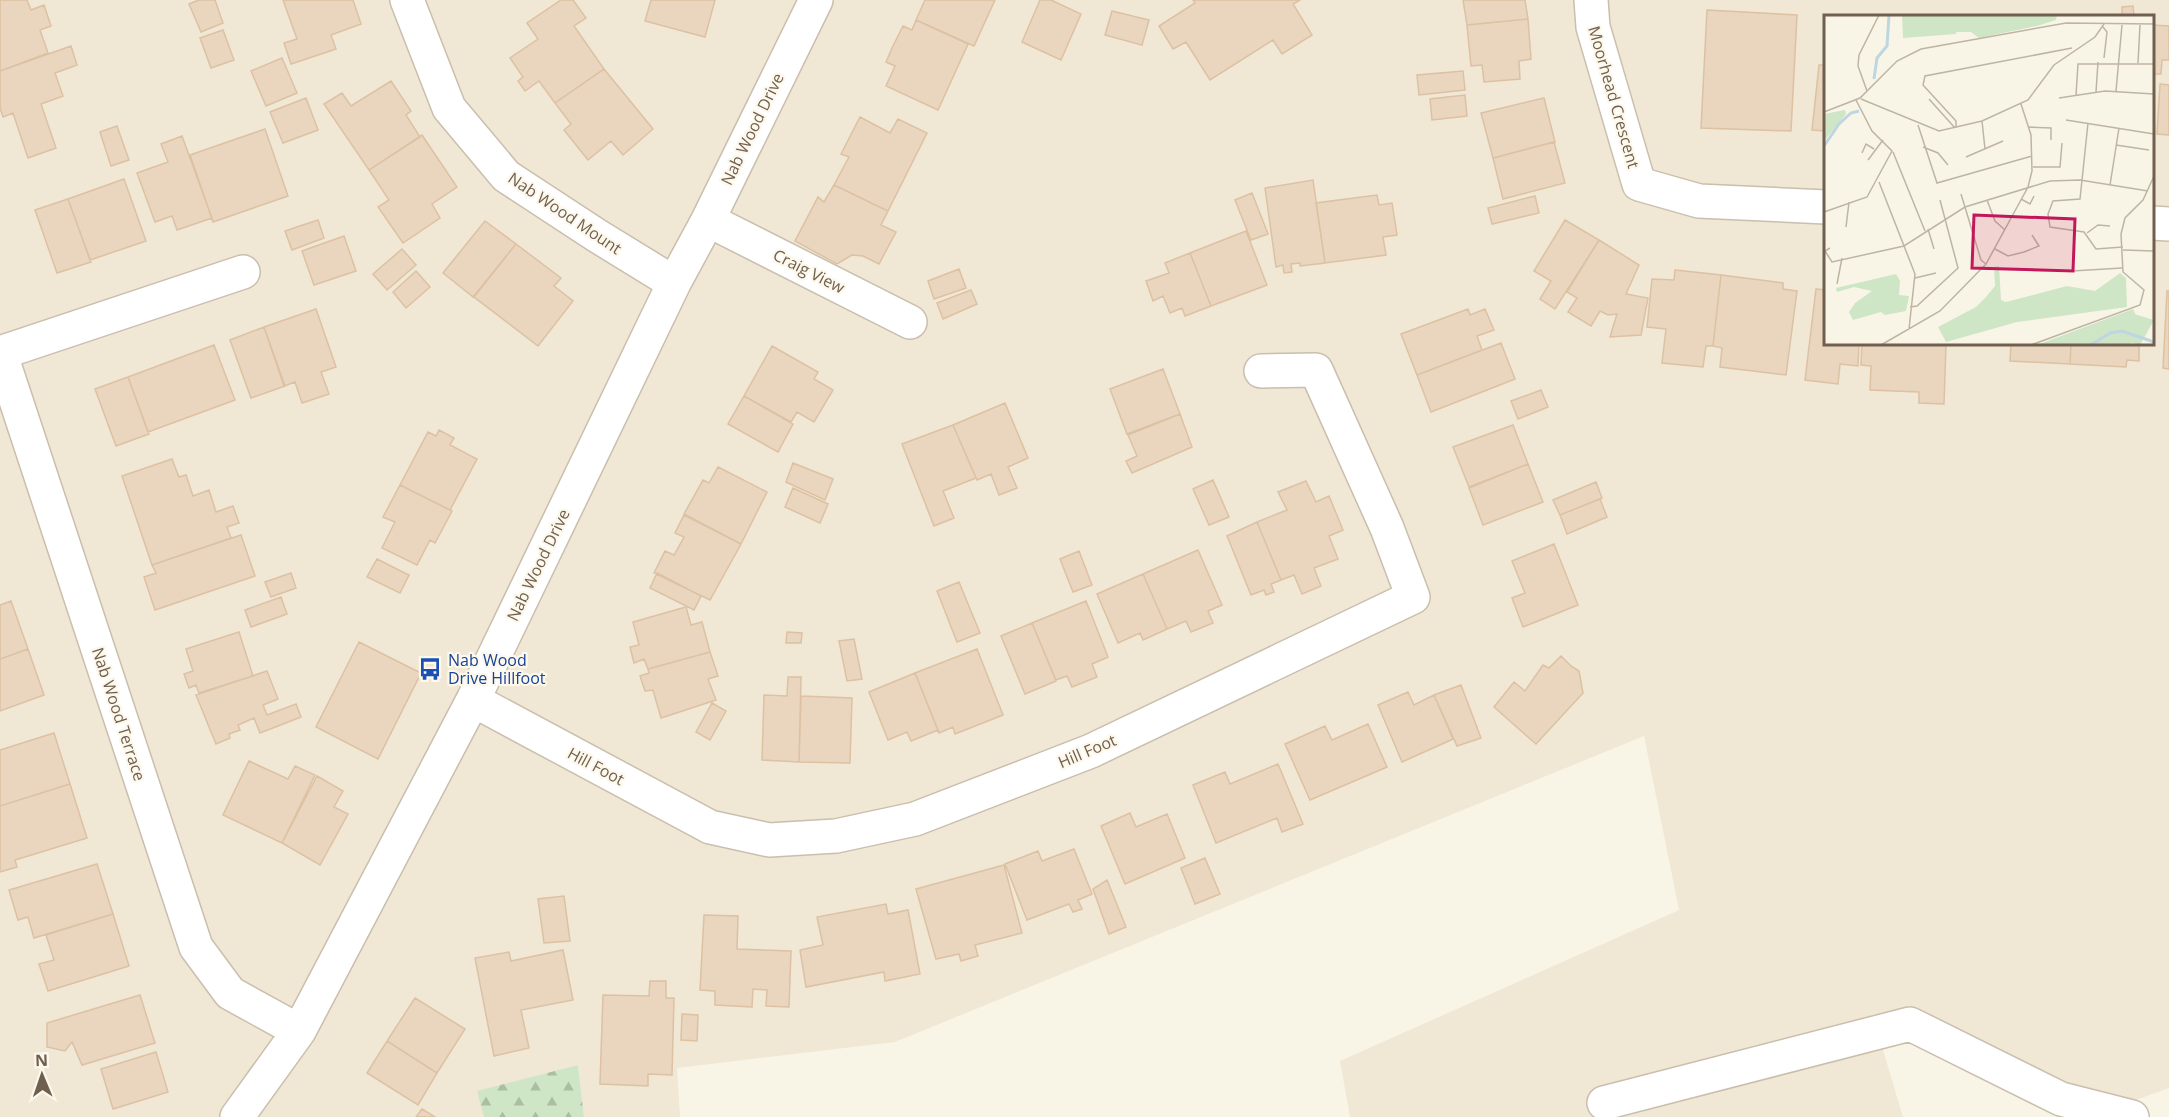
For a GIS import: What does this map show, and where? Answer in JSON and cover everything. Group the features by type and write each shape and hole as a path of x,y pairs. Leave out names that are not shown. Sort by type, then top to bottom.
{"street":[{"name":"Nab Wood Mount","path":"407,0 449,108 506,176 674,283"},
{"name":"Nab Wood Drive","path":"237,1117 299,1031 472,700 674,283 708,220 816,0"},
{"name":"Moorhead Crescent","path":"1591,0 1593,27 1639,184 1699,201 1824,207"},
{"name":"Craig View","path":"708,220 910,322"},
{"path":"2154,223 2169,224"},
{"path":"0,352 243,272"},
{"name":"Nab Wood Terrace","path":"0,352 196,947 230,993 299,1031"},
{"name":"Hill Foot","path":"472,700 710,827 769,840 836,836 915,819 1091,751 1413,597 1387,528 1316,370 1261,372"},
{"path":"1604,1103 1910,1024 2061,1099 2132,1117"}],"shaded area":[{"path":"0,0 2169,0 2169,1088 2089,1117 2065,1117 1912,1036 1880,1040 1903,1117 1350,1117 1340,1061 1679,910 1644,736 895,1042 677,1068 680,1117 584,1117 578,1065 478,1091 484,1117 0,1117"}],"green space":[{"path":"578,1065 584,1117 484,1117 477,1091"}],"building":[{"path":"0,0 27,0 31,10 44,5 51,26 40,30 48,53 0,71"},
{"path":"199,0 215,0 223,23 201,32 189,4"},
{"path":"283,0 353,0 361,24 331,35 336,49 291,64 284,43 297,39"},
{"path":"561,0 573,0 586,18 574,26 604,69 555,103 539,81 525,91 518,81 523,77 510,58 538,39 527,23"},
{"path":"651,0 715,0 705,37 645,21"},
{"path":"925,0 995,0 974,46 916,20"},
{"path":"1040,0 1051,0 1081,14 1061,60 1022,42"},
{"path":"1193,0 1300,0 1293,4 1312,35 1282,54 1273,40 1210,80 1186,42 1173,49 1159,26 1195,3"},
{"path":"1463,0 1525,0 1528,19 1467,25"},
{"path":"2133,6 2134,15 2122,15 2122,7"},
{"path":"1707,10 1797,15 1791,131 1701,128"},
{"path":"1112,11 1149,20 1142,45 1105,35"},
{"path":"1528,19 1531,59 1519,61 1520,79 1484,82 1482,65 1471,66 1467,25"},
{"path":"916,20 968,44 938,110 886,86 895,66 886,62 892,48 903,26 912,30"},
{"path":"2154,25 2169,26 2169,60 2162,60 2161,74 2154,74"},
{"path":"223,30 234,60 211,68 200,38"},
{"path":"71,46 77,65 55,73 63,96 41,104 56,148 28,158 13,113 3,117 0,108 0,71"},
{"path":"282,58 297,93 266,106 251,71"},
{"path":"1819,65 1824,65 1824,131 1812,130"},
{"path":"604,69 653,129 623,155 611,141 588,160 564,130 571,124 555,103"},
{"path":"1463,71 1465,90 1419,95 1417,75"},
{"path":"391,81 411,111 406,115 420,137 369,170 324,104 342,93 351,106"},
{"path":"2160,84 2169,85 2169,135 2157,134"},
{"path":"1465,95 1467,116 1432,120 1430,99"},
{"path":"306,98 318,130 283,143 270,112"},
{"path":"1544,98 1555,142 1493,158 1481,113"},
{"path":"860,117 890,133 898,119 927,133 888,211 834,185 849,157 841,154"},
{"path":"117,126 129,160 111,166 100,132"},
{"path":"265,129 288,196 213,222 190,155"},
{"path":"422,135 457,187 432,204 440,218 403,243 378,207 389,200 369,170"},
{"path":"182,136 212,218 177,230 172,216 155,222 137,173 168,162 161,144"},
{"path":"1554,142 1565,183 1503,199 1493,158"},
{"path":"124,179 146,241 90,260 68,199"},
{"path":"1313,180 1325,263 1300,266 1300,263 1291,264 1292,272 1284,273 1283,265 1276,267 1265,188"},
{"path":"834,185 888,211 881,225 896,232 879,264 863,256 852,255 837,264 795,241 818,197 824,202"},
{"path":"1252,193 1268,234 1251,240 1235,200"},
{"path":"1377,195 1379,205 1392,203 1397,235 1383,237 1386,255 1325,263 1316,203"},
{"path":"1535,196 1539,213 1492,224 1488,208"},
{"path":"68,199 91,262 57,273 35,210"},
{"path":"318,220 324,238 292,250 285,231"},
{"path":"1565,220 1599,240 1555,309 1540,299 1551,281 1534,271"},
{"path":"485,221 516,244 473,297 443,273"},
{"path":"1246,231 1267,285 1211,306 1190,253"},
{"path":"344,236 356,271 314,285 302,251"},
{"path":"1599,240 1639,265 1626,294 1648,298 1641,335 1610,337 1617,314 1608,315 1600,311 1591,326 1568,312 1577,298 1567,292"},
{"path":"516,244 561,278 554,286 573,301 538,346 474,297"},
{"path":"402,249 416,265 387,290 373,274"},
{"path":"1190,253 1211,306 1185,316 1182,308 1170,313 1163,296 1153,301 1146,281 1169,273 1165,263"},
{"path":"959,269 966,288 934,299 928,281"},
{"path":"1675,270 1721,275 1713,346 1706,346 1703,367 1662,363 1666,329 1647,327 1652,279 1674,280"},
{"path":"416,271 430,287 406,308 393,292"},
{"path":"1721,275 1783,283 1783,289 1797,291 1786,375 1720,367 1722,348 1713,346"},
{"path":"1816,289 1824,290 1824,345 1859,345 1858,366 1840,364 1838,384 1805,380"},
{"path":"971,290 977,304 943,319 937,303"},
{"path":"2167,291 2169,291 2169,369 2163,368"},
{"path":"316,309 336,367 321,372 329,394 302,403 295,382 284,386 264,327"},
{"path":"1468,309 1470,315 1485,309 1494,330 1477,336 1482,350 1417,375 1401,334"},
{"path":"264,327 285,386 251,398 230,340"},
{"path":"1501,343 1515,379 1431,412 1417,375"},
{"path":"214,345 235,400 148,432 128,377"},
{"path":"1862,345 1946,345 1944,404 1919,403 1919,392 1870,390 1871,366 1861,365"},
{"path":"2011,345 2071,345 2070,364 2010,361"},
{"path":"2071,345 2139,345 2139,361 2127,360 2126,367 2070,364"},
{"path":"772,346 818,372 814,379 833,390 814,422 797,412 791,422 744,396"},
{"path":"1163,369 1180,414 1127,434 1110,389"},
{"path":"128,377 149,434 116,446 95,389"},
{"path":"1541,390 1548,407 1518,419 1511,401"},
{"path":"744,396 793,424 778,452 728,424"},
{"path":"1005,403 1028,458 1008,467 1017,488 999,495 991,474 977,480 953,425"},
{"path":"1180,414 1192,447 1132,473 1126,461 1137,456 1128,435"},
{"path":"953,425 976,478 943,491 954,518 934,526 902,444"},
{"path":"1513,425 1528,464 1469,487 1453,447"},
{"path":"439,430 454,438 450,445 477,459 450,510 400,485 428,432 436,436"},
{"path":"172,459 179,477 186,475 193,496 209,490 216,512 233,506 239,523 227,527 231,538 152,565 122,476"},
{"path":"793,463 833,479 825,500 786,482"},
{"path":"1528,464 1543,502 1483,525 1469,488"},
{"path":"718,467 767,492 741,544 684,514 703,480 709,483"},
{"path":"1213,480 1229,517 1209,525 1193,489"},
{"path":"1306,481 1316,502 1329,496 1343,530 1329,536 1338,559 1314,568 1321,586 1302,594 1294,575 1281,580 1257,522 1287,510 1278,492"},
{"path":"1596,482 1602,498 1560,515 1553,500"},
{"path":"400,485 452,511 435,543 430,540 417,565 382,548 395,522 383,517"},
{"path":"793,488 828,504 820,523 785,507"},
{"path":"1600,499 1607,517 1567,534 1560,515"},
{"path":"684,515 741,544 710,600 654,573 665,551 674,555 684,537 675,533"},
{"path":"1257,522 1281,580 1271,584 1274,592 1266,595 1264,590 1251,595 1227,536"},
{"path":"241,535 255,576 155,610 144,577 156,573 152,565"},
{"path":"1554,544 1578,605 1523,627 1512,598 1525,593 1512,561"},
{"path":"1198,550 1222,605 1208,611 1213,623 1191,632 1186,621 1167,629 1143,574"},
{"path":"1079,551 1092,585 1073,592 1060,559"},
{"path":"377,559 409,575 400,593 367,577"},
{"path":"291,573 296,588 271,597 265,582"},
{"path":"657,573 701,596 694,610 650,588"},
{"path":"1143,574 1167,629 1143,640 1140,633 1118,643 1097,594"},
{"path":"959,582 980,633 957,642 937,591"},
{"path":"281,597 287,614 251,627 245,610"},
{"path":"11,601 28,649 0,659 0,605"},
{"path":"1086,601 1108,657 1092,664 1097,677 1072,687 1067,676 1056,680 1032,623"},
{"path":"686,607 691,625 702,622 710,652 648,669 644,659 634,663 630,647 639,645 633,622"},
{"path":"1032,623 1056,681 1025,694 1001,636"},
{"path":"239,632 253,676 199,693 196,685 189,688 184,674 193,671 186,649"},
{"path":"787,632 802,633 801,643 786,643"},
{"path":"854,639 862,679 847,681 839,641"},
{"path":"359,642 421,673 378,759 316,727"},
{"path":"28,649 44,695 0,711 0,659"},
{"path":"977,649 1003,715 955,734 953,727 939,733 915,673"},
{"path":"710,652 718,676 708,679 716,700 661,718 653,690 645,691 640,676 649,673 648,669"},
{"path":"1561,656 1579,671 1583,693 1536,744 1494,707 1514,682 1525,691 1543,665 1549,668"},
{"path":"267,671 278,699 263,705 267,715 296,704 301,717 260,733 254,718 238,725 240,730 229,734 230,738 216,744 196,695"},
{"path":"915,673 938,730 911,741 907,732 888,740 869,692"},
{"path":"788,677 801,677 799,762 762,760 764,695 787,696"},
{"path":"1461,685 1481,738 1457,746 1434,695"},
{"path":"1408,692 1414,705 1434,695 1453,739 1402,762 1378,705"},
{"path":"801,696 852,698 850,763 799,762"},
{"path":"712,703 726,711 710,740 696,732"},
{"path":"1368,724 1387,767 1310,800 1285,744 1325,726 1332,740"},
{"path":"54,733 70,784 0,806 0,750"},
{"path":"249,761 288,779 295,766 315,775 282,843 223,815"},
{"path":"1278,764 1303,824 1282,832 1277,818 1216,843 1193,785 1225,772 1230,784"},
{"path":"317,776 343,791 334,807 348,814 320,865 282,843"},
{"path":"70,784 87,838 15,860 17,867 0,872 0,806"},
{"path":"1130,813 1136,827 1167,814 1185,858 1125,884 1101,826"},
{"path":"1074,849 1092,894 1078,900 1082,909 1073,912 1069,904 1027,920 1005,864 1038,851 1042,861"},
{"path":"1205,858 1220,894 1195,904 1181,868"},
{"path":"97,864 113,914 34,938 28,917 18,920 9,890"},
{"path":"1004,865 1022,933 975,945 978,956 961,961 959,954 936,959 916,889"},
{"path":"1107,880 1126,927 1109,934 1093,889"},
{"path":"564,896 570,941 544,943 538,899"},
{"path":"886,904 888,914 908,910 920,974 885,981 884,972 806,987 800,950 823,945 817,917"},
{"path":"113,914 129,966 48,991 39,964 54,960 46,935"},
{"path":"704,915 738,916 737,949 791,951 789,1007 766,1006 767,990 753,989 752,1007 715,1005 715,991 700,990"},
{"path":"563,950 573,1000 521,1010 529,1048 494,1056 475,958 509,952 511,961"},
{"path":"650,981 666,981 666,998 674,998 672,1075 648,1074 648,1086 600,1084 603,995 649,996"},
{"path":"140,995 155,1043 82,1065 72,1042 65,1051 47,1047 47,1023"},
{"path":"415,998 465,1029 437,1073 387,1041"},
{"path":"682,1014 698,1015 697,1041 681,1040"},
{"path":"387,1041 437,1073 418,1105 367,1073"},
{"path":"156,1052 168,1092 113,1109 101,1069"},
{"path":"422,1109 435,1117 416,1117"}],"place":[{"name":"Nab Wood Drive Hillfoot","path":"430,669"}]}
